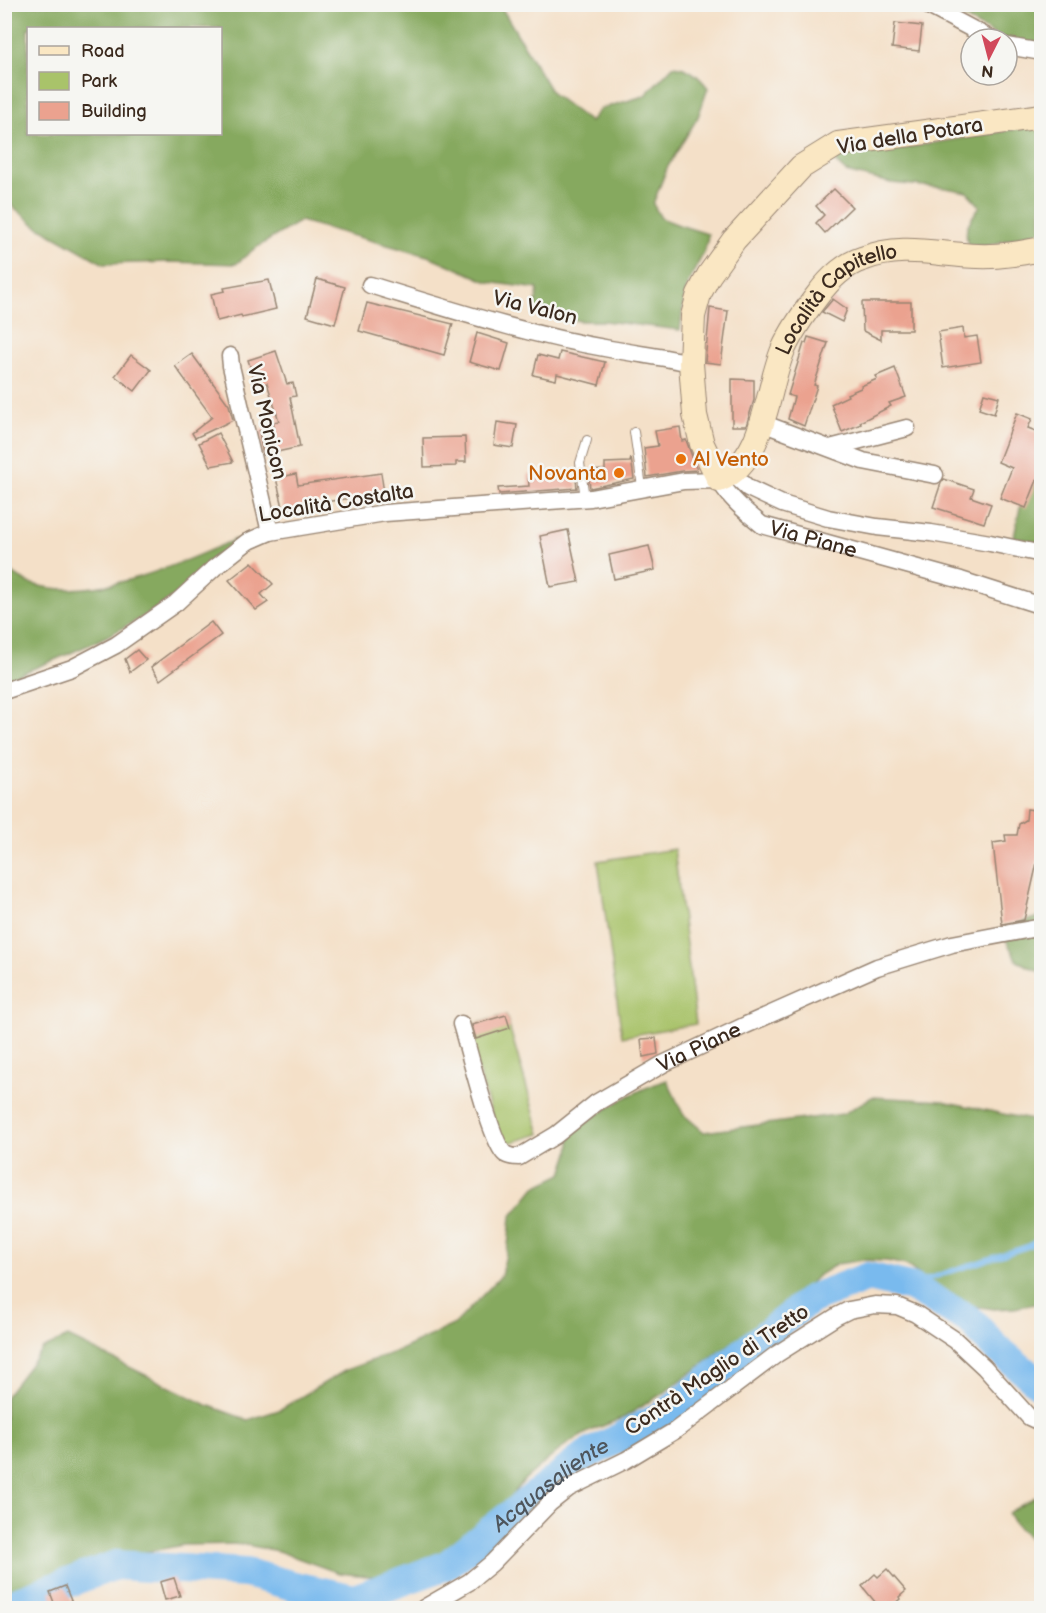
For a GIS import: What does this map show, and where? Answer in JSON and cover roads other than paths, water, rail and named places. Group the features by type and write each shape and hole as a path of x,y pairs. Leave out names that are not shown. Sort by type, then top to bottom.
{"street":[{"path":"925,4 968,27"},
{"path":"1019,48 1041,52"},
{"name":"Via della Potara","path":"691,363 693,316 699,294 709,275 734,240 801,167 838,144 1041,116"},
{"name":"Località Capitello","path":"725,476 745,460 756,440 783,350 798,322 824,286 839,272 860,259 906,249 998,256 1041,249"},
{"name":"Via Valon","path":"370,285 529,331 609,349 691,363"},
{"name":"Via Monicon","path":"230,356 270,532"},
{"name":"Via Piane","path":"691,363 689,392 702,444 725,476 782,504 828,518 877,527 931,533 1041,554"},
{"path":"762,423 863,461 936,475"},
{"path":"830,448 906,428"},
{"name":"Via Piane","path":"725,476 727,494 762,525 961,580 1041,606"},
{"name":"Località Costalta","path":"4,691 72,668 116,645 176,603 247,542 270,532 385,513 585,498 642,487 725,476"},
{"name":"Via Piane","path":"461,1024 490,1122 504,1153 512,1157 519,1157 556,1135 596,1103 663,1064 877,967 952,944 1041,927"},
{"name":"Contrà Maglio di Tretto","path":"424,1608 477,1576 550,1503 569,1488 626,1460 667,1436 777,1354 849,1310 875,1305 897,1306 916,1314 955,1340 984,1367 1029,1417 1041,1423"}],"lane":[{"path":"634,432 642,487"},
{"path":"585,498 580,463 587,440"}],"waterway":[{"path":"906,1286 1029,1246 1042,1237"},
{"name":"Acquasaliente","path":"4,1606 116,1565 246,1573 354,1599 447,1565 585,1456 665,1414 811,1299 868,1277 911,1287 970,1320 994,1346 1042,1386"},
{"path":"21,1601 27,1608"}],"place":[{"name":"Al Vento","path":"681,459"},
{"name":"Novanta","path":"619,473"}]}
